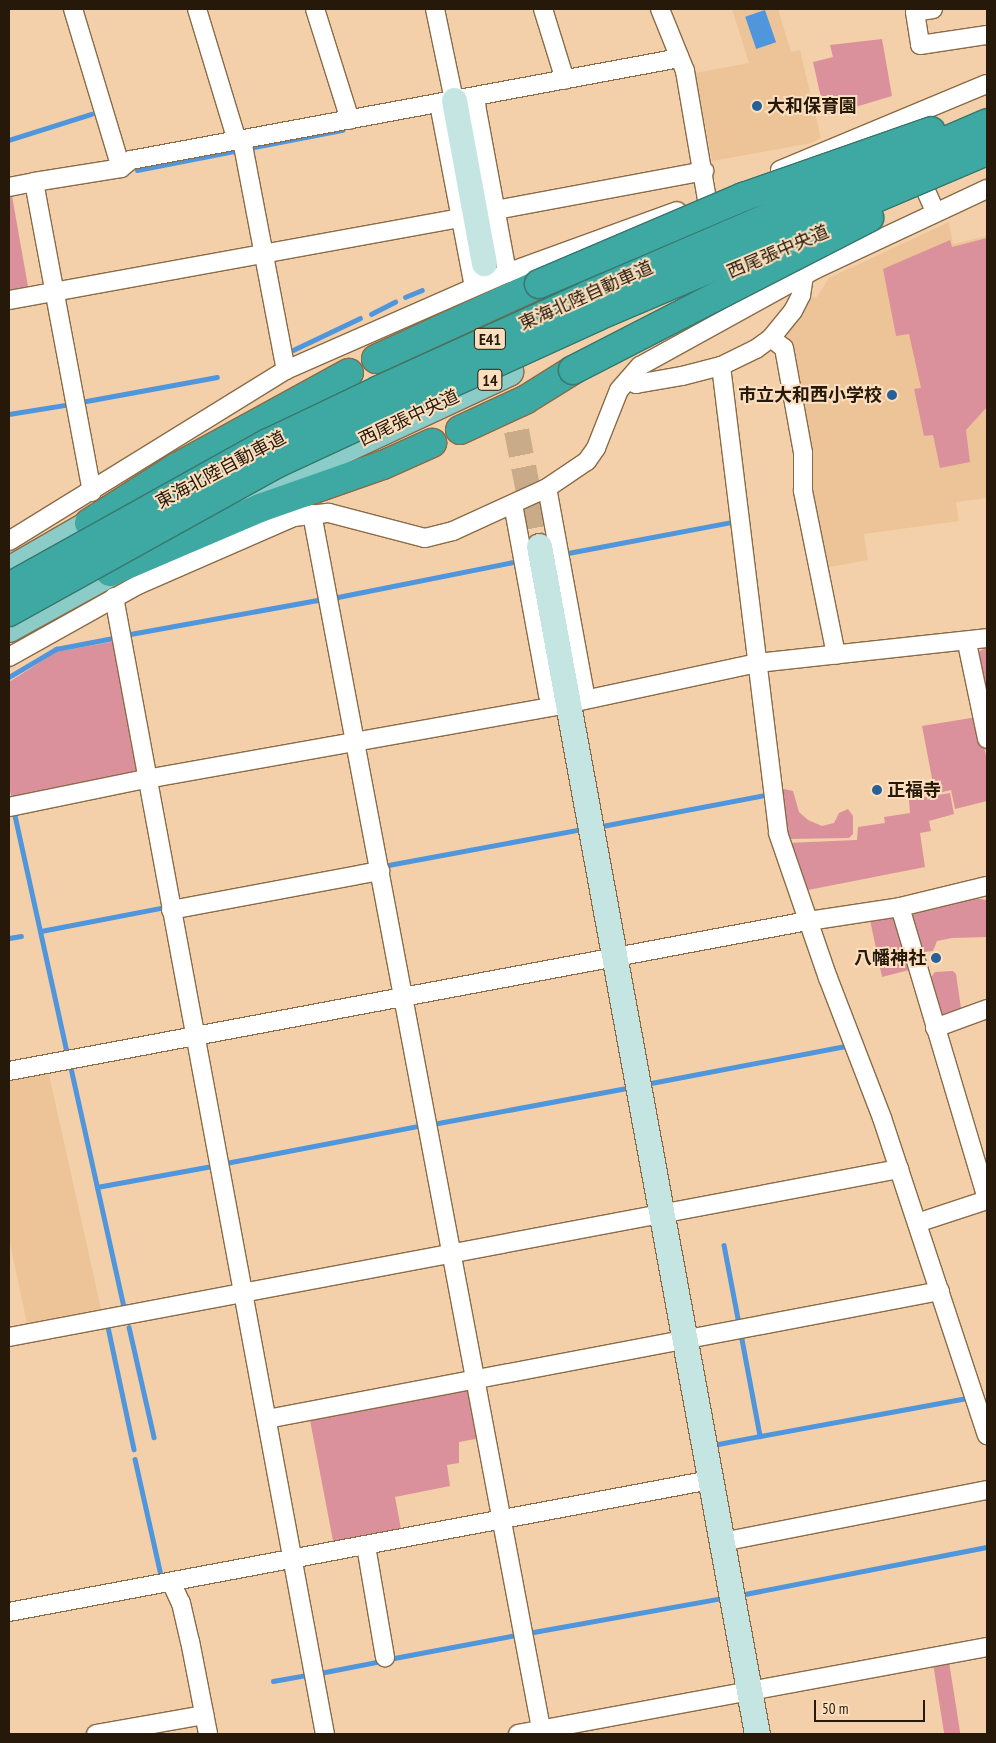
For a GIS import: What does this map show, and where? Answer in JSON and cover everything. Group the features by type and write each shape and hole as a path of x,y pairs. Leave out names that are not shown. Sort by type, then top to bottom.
{"highway":[{"path":"376,359 539,284 795,177 987,112"},
{"name":"東海北陸自動車道","path":"9,587 268,443 379,390 588,294 987,123"},
{"name":"東海北陸自動車道","path":"9,612 276,464 596,317 987,151"},
{"path":"460,430 518,403 573,370 766,273 987,155"},
{"path":"89,523 202,452 349,373"},
{"path":"112,585 260,508 358,474 432,443"}],"main road":[{"path":"9,572 89,523 326,403 519,311 864,150 987,112"},
{"name":"西尾張中央道","path":"9,628 112,585 348,447 642,310 931,201 987,165"}],"street":[{"path":"73,9 121,168"},
{"path":"197,9 239,140 286,370"},
{"path":"315,9 350,120"},
{"path":"435,9 484,263"},
{"path":"543,9 565,80"},
{"path":"660,9 680,58 704,171 707,200"},
{"path":"933,9 915,12 920,45 987,34"},
{"path":"9,187 121,168 131,160 680,58"},
{"path":"9,541 92,492 179,434 286,370 507,273 707,200 864,150 987,84"},
{"path":"474,287 440,109 454,100 476,105 507,273"},
{"path":"496,210 704,171"},
{"path":"34,182 92,492"},
{"path":"9,657 112,585 230,544 294,517 329,513 425,538 448,533 547,488 587,461 596,448 619,390 640,366 804,276 931,201 987,189"},
{"path":"9,300 460,218"},
{"path":"628,380 636,384 656,381 721,366 771,338 793,311 801,295 804,276"},
{"path":"771,338 784,348 802,452 803,491 836,655"},
{"path":"721,366 778,834 899,1169 987,1435"},
{"path":"547,488 584,689 566,704"},
{"path":"513,504 548,695 566,704"},
{"path":"312,514 542,1732"},
{"path":"539,546 566,704 757,1734"},
{"path":"112,585 146,779 196,1035 325,1734"},
{"path":"9,807 355,740 566,704 757,663 967,643 987,638"},
{"path":"967,643 987,739"},
{"path":"171,910 380,871"},
{"path":"9,1071 810,921 900,907 987,886"},
{"path":"900,907 987,1200 917,1224"},
{"path":"935,1028 987,1009"},
{"path":"9,1337 899,1169"},
{"path":"267,1419 940,1291"},
{"path":"9,1612 710,1480"},
{"path":"722,1542 987,1490"},
{"path":"366,1546 386,1657"},
{"path":"178,1581 208,1734"},
{"path":"518,1734 542,1732 749,1690 987,1647"},
{"path":"96,1734 204,1715"}],"shaded area":[{"name":"大和保育園","path":"732,9 778,9 791,52 800,50 821,138 812,143 712,161 695,73 749,63"},
{"path":"882,39 892,96 825,116 813,62 833,57 830,45"},
{"path":"12,196 29,292 9,295 9,197"},
{"name":"市立大和西小学校","path":"949,222 953,244 987,236 987,498 956,502 959,521 864,534 868,560 824,568 817,547 807,457 786,332 811,296 816,298 829,278"},
{"path":"987,238 987,407 966,430 970,462 940,468 933,435 924,436 914,389 921,388 909,334 896,336 883,269 950,240 952,247"},
{"path":"116,641 139,775 12,800 9,786 9,682 56,652"},
{"path":"987,648 987,695 979,651"},
{"path":"977,717 987,760 987,801 955,809 951,790 935,794 922,726"},
{"path":"779,790 793,791 799,812 808,820 822,826 834,823 839,813 848,809 853,816 853,834 849,838 788,839 784,833"},
{"path":"950,793 954,814 929,821 931,831 920,833 925,867 803,891 786,843 857,840 858,827 885,823 884,817 910,813 909,800"},
{"path":"974,898 987,900 987,937 952,938 937,941 933,951 924,952 920,949 912,913"},
{"path":"895,916 913,969 882,977 870,920"},
{"path":"953,971 956,974 961,1008 942,1015 928,981 935,972"},
{"path":"48,1070 101,1309 27,1323 9,1239 9,1078"},
{"path":"471,1384 481,1438 459,1442 459,1463 447,1465 450,1486 395,1497 402,1534 334,1546 309,1415"},
{"path":"949,1662 960,1734 944,1734 933,1665"}],"water":[{"path":"765,10 776,42 756,49 745,17"}],"waterway":[{"path":"9,140 91,114"},
{"path":"254,147 342,130"},
{"path":"137,170 240,150"},
{"path":"405,297 422,290"},
{"path":"371,314 395,302"},
{"path":"293,350 360,318"},
{"path":"81,402 217,377"},
{"path":"9,414 71,404"},
{"path":"568,553 732,522"},
{"path":"333,598 518,561"},
{"path":"125,635 323,599"},
{"path":"9,677 56,649 113,638"},
{"path":"597,827 765,795"},
{"path":"14,811 68,1056"},
{"path":"383,866 583,829"},
{"path":"41,931 166,907"},
{"path":"9,938 21,936"},
{"path":"646,1084 846,1046"},
{"path":"71,1068 124,1308"},
{"path":"433,1124 628,1088"},
{"path":"226,1163 419,1126"},
{"path":"97,1187 213,1166"},
{"path":"724,1245 739,1324"},
{"path":"105,1327 108,1327 134,1449"},
{"path":"129,1327 154,1437"},
{"path":"741,1334 760,1436 967,1398"},
{"path":"713,1445 760,1436"},
{"path":"135,1459 162,1580"},
{"path":"740,1595 987,1547"},
{"path":"528,1633 723,1598"},
{"path":"389,1659 516,1635"},
{"path":"320,1673 382,1661"},
{"path":"273,1681 308,1675"}],"tunnel":[{"path":"488,285 539,546"}],"place":[{"name":"大和保育園","path":"757,106"},
{"name":"市立大和西小学校","path":"892,395"},
{"name":"正福寺","path":"877,790"},
{"name":"八幡神社","path":"936,958"}]}
